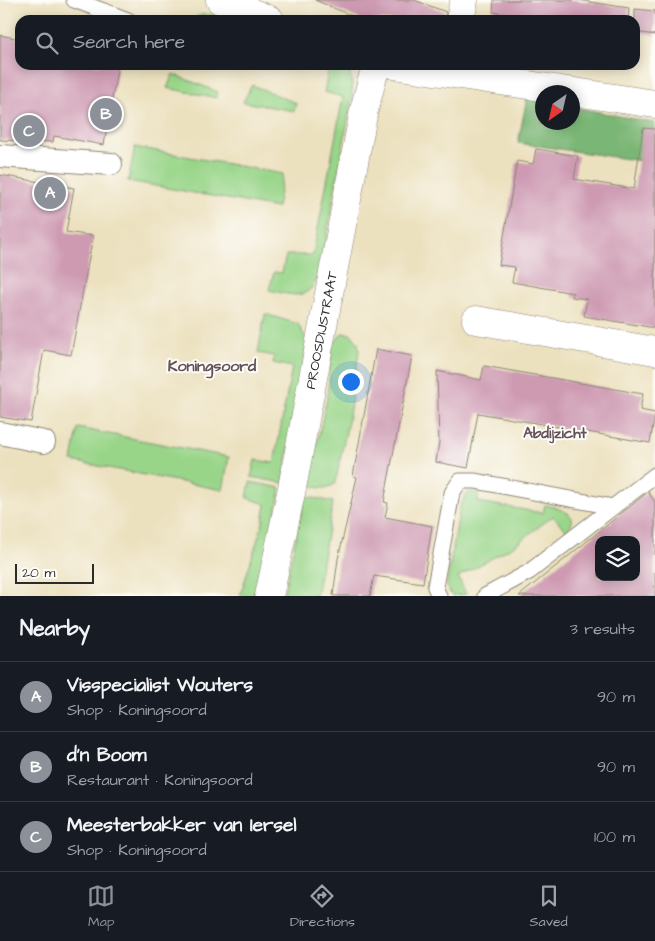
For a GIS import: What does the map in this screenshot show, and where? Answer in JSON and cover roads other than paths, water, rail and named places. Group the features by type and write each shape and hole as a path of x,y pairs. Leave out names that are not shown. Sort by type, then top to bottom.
{"street":[{"path":"220,0 258,15"},
{"path":"461,15 464,0"},
{"name":"PROOSDIJSTRAAT","path":"268,596 292,488 364,110 375,70"},
{"path":"458,70 655,104"},
{"path":"0,156 110,164"},
{"path":"476,320 655,351"},
{"path":"0,433 44,442"}],"lane":[{"path":"74,0 114,15"},
{"path":"484,596 529,572 655,475"},
{"path":"439,596 435,587 449,509 452,493 460,481 475,482 613,507"}],"place":[{"name":"d'n Boom","path":"106,114"},
{"name":"Meesterbakker van Iersel","path":"29,131"},
{"name":"Visspecialist Wouters","path":"50,193"}],"district":[{"name":"Koningsoord","path":"212,366"},
{"name":"Abdijzicht","path":"555,433"}]}
